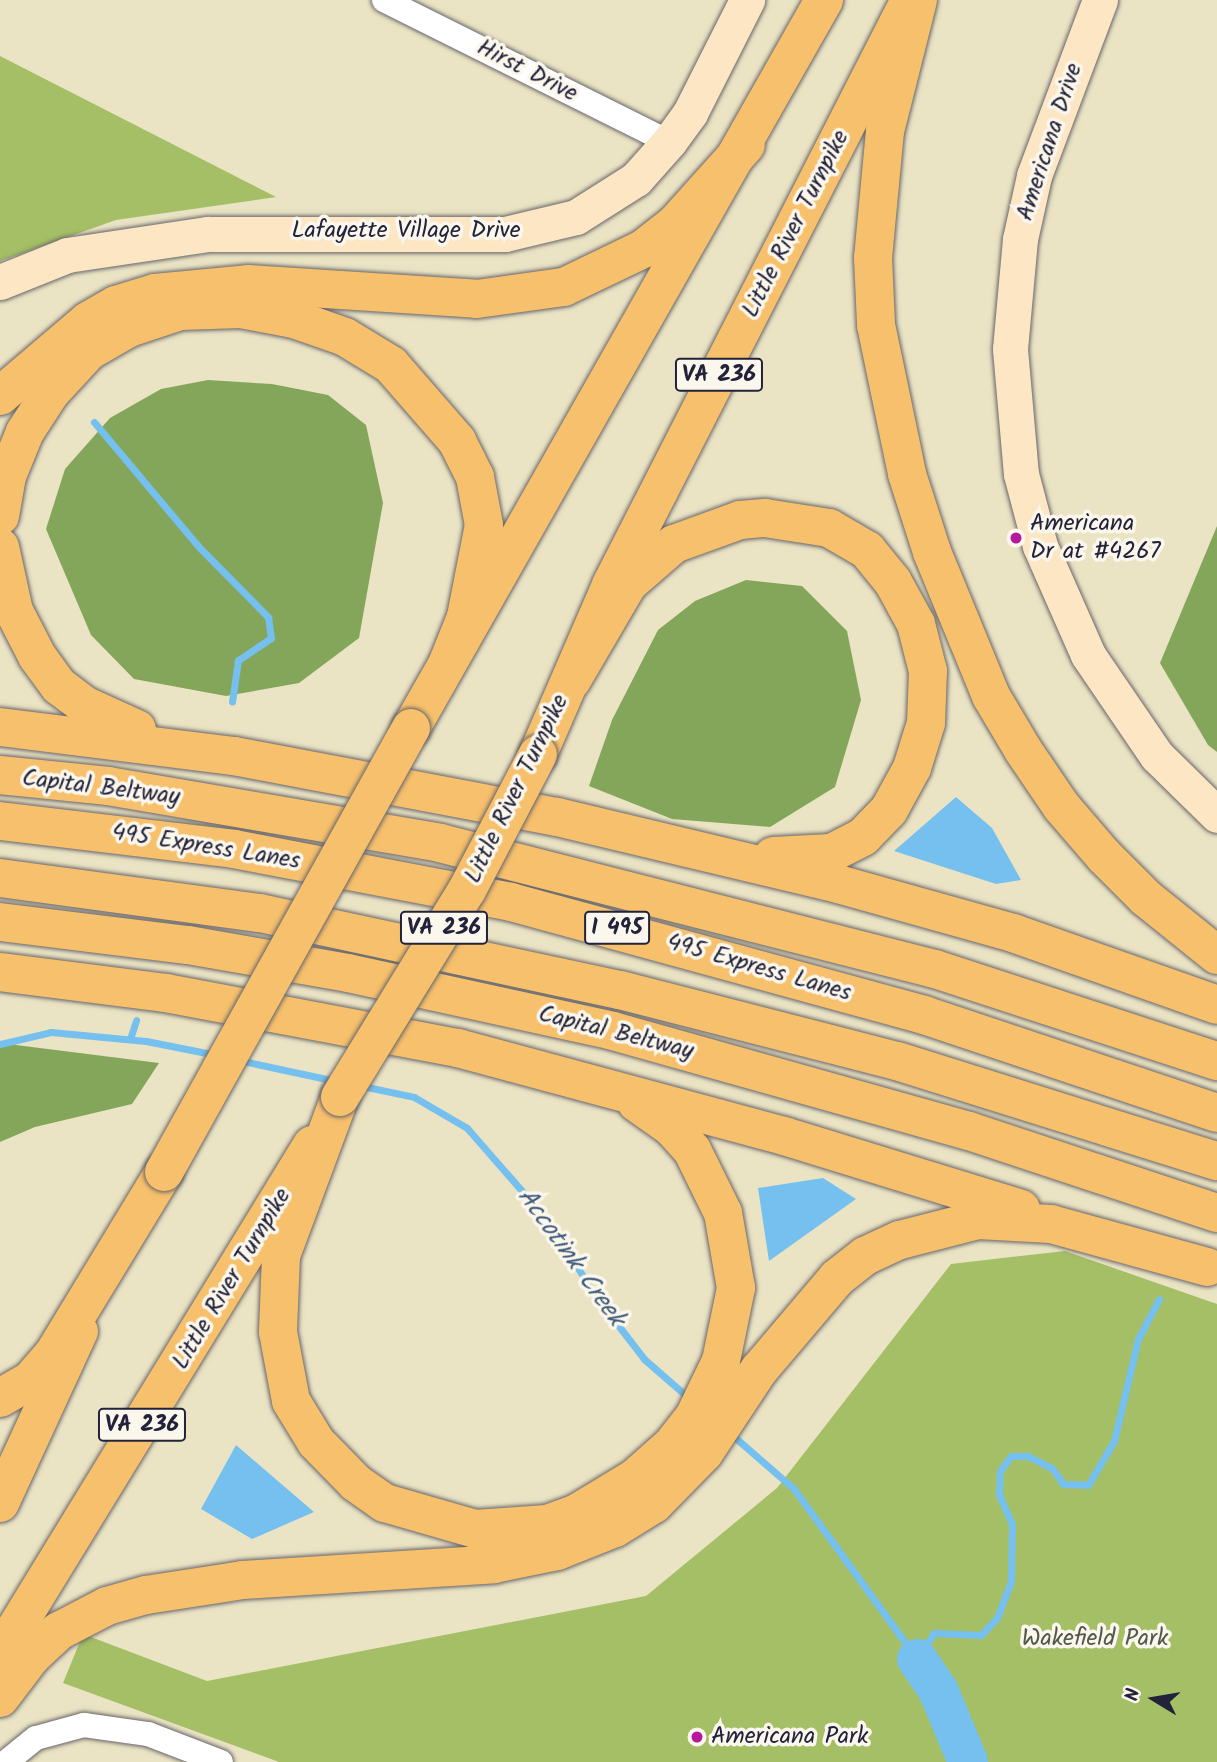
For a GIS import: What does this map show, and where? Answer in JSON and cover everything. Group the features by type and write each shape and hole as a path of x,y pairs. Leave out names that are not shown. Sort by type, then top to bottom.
{"main road":[{"path":"0,1503 79,1332 164,1172 447,663 746,145 824,0"},
{"name":"Little River Turnpike","path":"0,1654 292,1195 340,1097 467,890 538,754 611,585 911,0"},
{"path":"918,0 885,131 873,258 878,339 907,474 932,552 991,696 1023,750 1061,806 1104,856 1146,898 1217,955"},
{"path":"0,396 88,321 116,304 155,293 248,284 477,299 565,287 643,249 675,224 746,145"},
{"path":"0,516 7,476 25,432 51,392 89,351 130,328 180,311 241,309 294,319 345,337 391,365 457,441 475,477 484,525 466,617 447,663"},
{"path":"572,680 628,583 674,544 740,520 794,519 829,528 867,550 893,582 916,624 928,671 926,723 912,768 889,810 863,837 831,853 751,855 684,847"},
{"path":"0,547 14,611 37,656 59,686 115,722 234,756"},
{"path":"0,727 234,756 432,790 684,847 1013,933 1217,1005"},
{"name":"Capital Beltway","path":"0,775 108,786 267,811 544,867 935,969 1217,1061"},
{"name":"495 Express Lanes","path":"0,821 233,849 511,902 924,1015 1217,1113"},
{"name":"I 495","path":"0,878 247,911 620,990 897,1060 1217,1161"},
{"name":"Capital Beltway","path":"0,922 188,945 348,973 550,1016 843,1093 1217,1213"},
{"path":"0,972 166,993 317,1019 566,1076 784,1136 1212,1269"},
{"path":"292,1195 281,1256 276,1306 282,1373 300,1423 356,1483 386,1503 442,1522 475,1529 513,1529 547,1524 645,1491 672,1445 694,1416 721,1361 733,1318 732,1247 706,1172 692,1150 643,1106 566,1076"},
{"path":"0,1398 30,1381 54,1353 164,1172"},
{"path":"0,1698 32,1656 60,1631 107,1606 146,1595 243,1580 456,1568 528,1559 586,1541 645,1491 704,1453 759,1370 803,1314 846,1270 865,1256 936,1228 978,1220 1051,1224 1212,1269"}],"street":[{"name":"Hirst Drive","path":"384,0 669,142"},
{"name":"Lafayette Village Drive","path":"0,282 67,256 208,234 505,234 538,230 608,201 636,179 669,142 690,113 747,0"},
{"name":"Americana Drive","path":"1100,0 1038,163 1020,239 1010,349 1021,474 1040,545 1088,655 1157,756 1217,815"},
{"path":"6,1762 36,1738 84,1725 116,1727 221,1762"}],"green space":[{"path":"0,56 276,197 116,220 0,261"},
{"path":"208,380 272,384 328,395 366,425 383,503 359,638 299,683 226,696 134,679 91,635 46,529 65,469 110,418 161,389"},
{"path":"1217,526 1217,752 1208,745 1160,663"},
{"path":"746,580 802,586 847,631 861,700 835,787 770,827 672,819 589,786 612,720 658,630 695,601"},
{"path":"0,1043 159,1063 132,1104 35,1127 0,1142"},
{"name":"Americana Park","path":"1065,1251 1217,1304 1217,1762 279,1762 63,1683 83,1634 207,1681 646,1596 777,1488 951,1264"}],"water":[{"path":"956,797 992,828 1021,880 996,884 894,851"},
{"path":"823,1178 856,1199 769,1261 758,1188"},
{"path":"236,1445 314,1512 252,1539 201,1509"}],"waterway":[{"path":"94,422 198,546 268,617 271,638 238,660 232,702"},
{"path":"130,1039 136,1020"},
{"name":"Accotink Creek","path":"0,1044 51,1032 146,1041 217,1055"},
{"name":"Accotink Creek","path":"238,1060 336,1081"},
{"name":"Accotink Creek","path":"362,1086 414,1097 467,1128 550,1223 594,1294 644,1359 690,1399"},
{"path":"731,1434 794,1489 917,1659 934,1633 981,1635 997,1618 1011,1582 1012,1524 999,1495 1000,1471 1011,1456 1028,1456 1052,1468 1063,1484 1088,1485 1114,1441 1138,1339 1159,1299"},
{"name":"Accotink Creek","path":"917,1659 939,1692 968,1762"}],"place":[{"name":"Americana Dr at #4267","path":"1016,538"},
{"name":"Americana Park","path":"697,1737"}],"park label":[{"name":"Wakefield Park","path":"1095,1639"}]}
